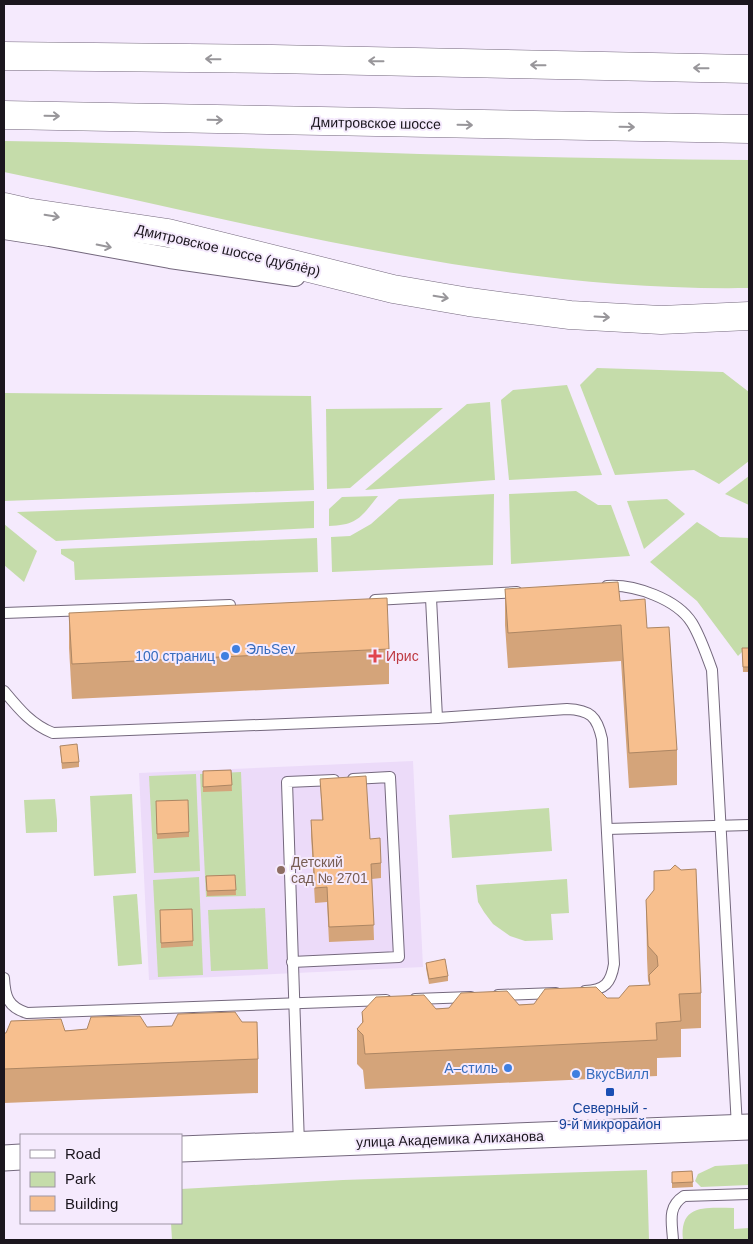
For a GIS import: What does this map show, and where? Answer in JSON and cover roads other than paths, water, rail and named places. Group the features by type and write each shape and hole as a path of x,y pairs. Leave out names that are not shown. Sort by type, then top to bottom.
{"highway":[{"path":"4,56 273,59 749,69"},
{"name":"Дмитровское шоссе","path":"4,115 749,129"},
{"name":"Дмитровское шоссе (дублёр)","path":"4,206 26,212 168,233 393,289 469,302 570,315 661,320 749,316"}],"street":[{"name":"Дмитровское шоссе (дублёр)","path":"4,230 49,236 170,258 393,289"},
{"name":"улица Академика Алиханова","path":"182,1149 743,1127"},
{"path":"4,1158 20,1157"}],"lane":[{"path":"592,587 635,588 672,604 692,623 706,652 712,670 720,826 743,1127"},
{"path":"363,601 528,591"},
{"path":"431,598 437,718"},
{"path":"4,613 245,605"},
{"path":"4,691 29,720 53,733 437,718 567,709 581,710 591,715 599,724 602,739 614,964 608,983 601,989 574,992 27,1014 14,1008 6,997 4,978"},
{"path":"292,962 399,957 390,777 287,782 292,962 299,1144"},
{"path":"607,829 749,825"},
{"path":"673,1240 672,1211 676,1202 684,1196 749,1194"}],"place":[{"name":"ЭльSev","path":"236,649"},
{"name":"100 страниц","path":"225,656"},
{"name":"Ирис","path":"375,656"},
{"name":"Детский сад № 2701","path":"281,870"},
{"name":"А–стиль","path":"508,1068"},
{"name":"ВкусВилл","path":"576,1074"},
{"name":"Северный - 9-й микрорайон","path":"610,1092"}]}
